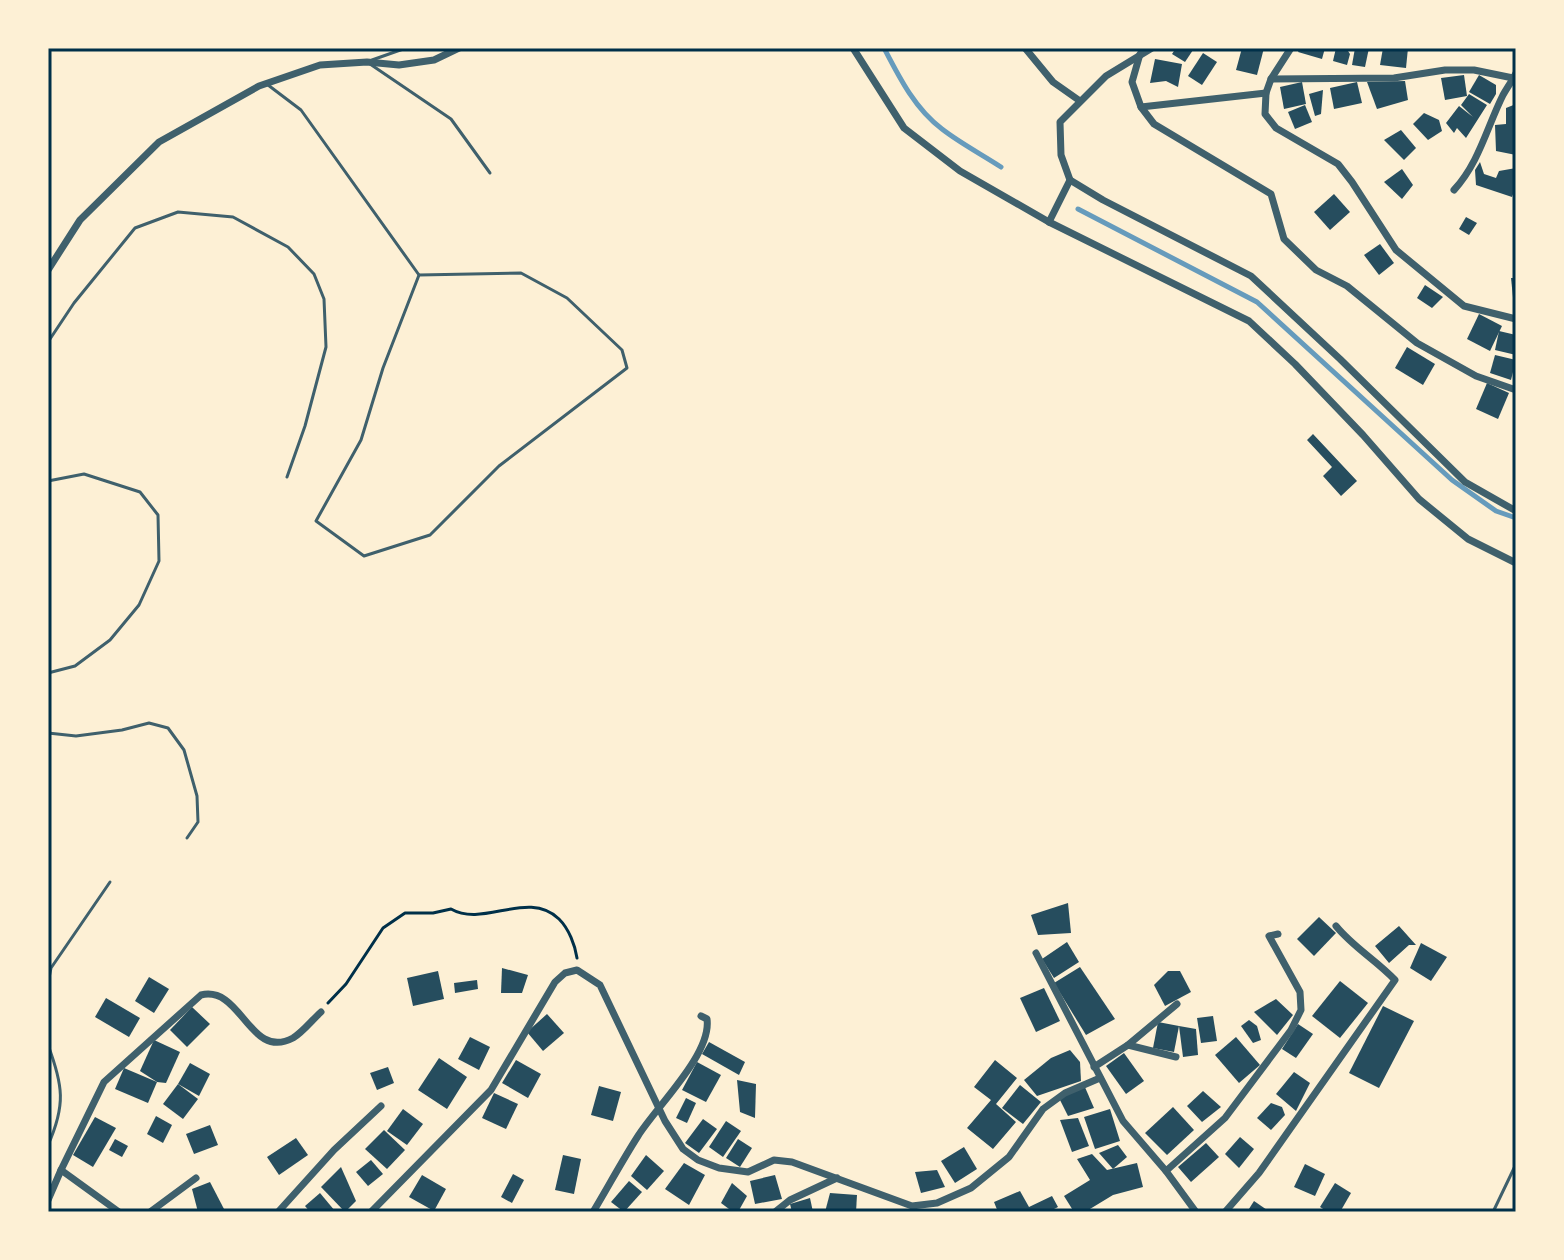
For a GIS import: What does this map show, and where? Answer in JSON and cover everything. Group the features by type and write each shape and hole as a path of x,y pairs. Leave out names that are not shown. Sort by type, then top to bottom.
{"street":[{"path":"48,270 80,220 159,142 267,84 320,65 367,62 399,65 434,60 459,48"},
{"path":"853,48 904,128 960,171 1049,222 1249,321 1363,435 1419,499 1468,539 1516,563"},
{"path":"1025,48 1053,82 1080,101"},
{"path":"1152,48 1106,76 1060,122 1061,155 1070,180 1251,276 1465,482 1516,511"},
{"path":"1291,48 1271,79 1266,93 1265,114 1276,128 1338,164 1396,250 1464,306 1516,319"},
{"path":"1140,54 1132,82 1141,107 1154,124 1271,194 1284,239 1316,270 1347,286 1417,343 1476,376 1516,390"},
{"path":"1271,79 1394,78 1445,70 1474,70 1515,76 1503,96 1485,141 1454,190"},
{"path":"1141,107 1266,93"},
{"path":"1049,222 1070,180"},
{"path":"1225,1212 1259,1173 1395,980 1350,943 1336,926"},
{"path":"1166,1171 1225,1118 1291,1030 1301,1010 1300,992 1269,936 1278,934"},
{"path":"1036,953 1123,1121 1196,1212"},
{"path":"371,1212 491,1090 555,982 565,973 577,970 600,985 659,1108 683,1149 698,1160 719,1168 748,1172 774,1160 792,1162 912,1206 937,1203 971,1188 1009,1157 1043,1109 1065,1093 1100,1078"},
{"path":"48,1200 104,1082 201,995 210,992 234,1004 258,1037 274,1042 293,1037 321,1012"},
{"path":"1094,1067 1128,1045 1177,1004"},
{"path":"593,1212 640,1133 703,1043 708,1028 707,1019 701,1016"},
{"path":"1128,1045 1176,1057"},
{"path":"278,1212 334,1150 381,1106"},
{"path":"61,1170 119,1212"},
{"path":"150,1212 196,1178"},
{"path":"775,1212 790,1200 837,1178"},
{"path":"896,1212 903,1202"}],"lane":[{"path":"367,62 406,48"},
{"path":"367,62 451,119 490,173"},
{"path":"267,84 301,110 419,275"},
{"path":"48,342 74,303 135,228 178,212 233,217 288,247 314,274 324,299 326,347 305,426 287,477"},
{"path":"521,273 567,298 622,350 627,368 499,466 430,535 364,556 316,521 361,440 383,368 419,275 521,273"},
{"path":"48,481 84,474 140,492 158,515 159,561 139,605 110,640 75,666 48,673"},
{"path":"48,733 76,736 149,723 168,728 184,750 197,796 198,822 187,838"},
{"path":"48,983 51,968 110,882"},
{"path":"48,1045 60,1076 60,1117 48,1145"},
{"path":"1493,1212 1516,1164"}],"path":[{"path":"321,1012 346,984 383,928 405,913 433,913 451,909 458,913 490,913 519,906 549,910 564,925 577,955 577,970"}],"building":[{"path":"1176,48 1193,50 1185,62 1172,54"},
{"path":"1242,48 1264,48 1257,75 1236,70"},
{"path":"1300,48 1325,48 1322,59 1298,52"},
{"path":"1336,48 1346,48 1350,54 1347,65 1333,61"},
{"path":"1355,48 1369,48 1365,67 1352,65"},
{"path":"1383,48 1408,48 1406,68 1380,65"},
{"path":"1203,53 1217,62 1202,85 1188,76"},
{"path":"1155,59 1182,64 1178,87 1166,81 1150,83"},
{"path":"1464,75 1467,96 1445,100 1441,78"},
{"path":"1479,75 1496,85 1496,94 1490,104 1469,92"},
{"path":"1405,81 1408,100 1377,109 1367,82"},
{"path":"1302,82 1306,104 1284,109 1280,87"},
{"path":"1357,82 1362,103 1334,109 1330,88"},
{"path":"1323,90 1321,114 1315,116 1309,94"},
{"path":"1469,94 1487,105 1466,138 1457,128 1454,133 1446,123 1459,106 1473,117 1461,105"},
{"path":"1516,104 1516,155 1496,151 1495,125 1506,124 1506,108"},
{"path":"1305,105 1312,122 1295,129 1288,112"},
{"path":"1424,113 1439,120 1442,131 1428,140 1413,124"},
{"path":"1401,130 1416,148 1404,160 1384,140"},
{"path":"1480,162 1484,174 1496,178 1499,171 1516,168 1516,186 1512,197 1476,185 1475,170"},
{"path":"1402,169 1413,185 1402,199 1384,182"},
{"path":"1334,194 1350,212 1330,230 1314,212"},
{"path":"1466,217 1477,223 1469,235 1459,229"},
{"path":"1380,244 1394,263 1379,275 1364,255"},
{"path":"1511,278 1516,278 1516,307 1514,307"},
{"path":"1425,285 1443,297 1432,308 1417,298"},
{"path":"1479,314 1502,326 1490,351 1467,339"},
{"path":"1499,331 1516,335 1516,355 1495,350"},
{"path":"1407,347 1435,364 1423,385 1395,368"},
{"path":"1495,355 1516,360 1511,380 1490,373"},
{"path":"1487,383 1509,393 1498,419 1476,409"},
{"path":"1313,434 1357,481 1341,496 1323,476 1332,467 1307,440"},
{"path":"1068,903 1071,933 1038,935 1031,915"},
{"path":"1319,917 1336,933 1314,956 1297,939"},
{"path":"1399,926 1416,945 1409,945 1389,963 1375,946"},
{"path":"1067,942 1079,962 1054,978 1042,959"},
{"path":"1421,943 1447,957 1431,981 1410,968"},
{"path":"1080,967 1115,1019 1086,1035 1054,983"},
{"path":"502,968 528,975 522,993 501,993"},
{"path":"438,971 444,999 413,1006 407,978"},
{"path":"1168,971 1180,971 1191,992 1165,1006 1154,985"},
{"path":"149,977 169,989 154,1013 135,1001"},
{"path":"477,980 478,989 455,993 454,983"},
{"path":"1340,981 1368,1003 1340,1038 1312,1016"},
{"path":"1044,988 1060,1021 1036,1032 1020,998"},
{"path":"106,998 140,1018 129,1037 95,1017"},
{"path":"1276,999 1293,1015 1277,1035 1254,1012"},
{"path":"1383,1006 1414,1021 1379,1088 1349,1073"},
{"path":"192,1007 210,1024 187,1047 170,1030"},
{"path":"547,1014 564,1033 543,1051 527,1032"},
{"path":"1213,1016 1217,1041 1201,1043 1197,1018"},
{"path":"1249,1020 1257,1026 1261,1040 1253,1043 1241,1026"},
{"path":"1158,1022 1179,1026 1174,1052 1153,1048"},
{"path":"1298,1024 1313,1034 1296,1058 1282,1049"},
{"path":"1179,1026 1196,1029 1198,1055 1183,1057"},
{"path":"470,1037 490,1047 479,1070 458,1059"},
{"path":"1236,1037 1260,1065 1239,1083 1215,1055"},
{"path":"154,1040 180,1052 166,1083 157,1082 140,1071"},
{"path":"709,1042 745,1062 739,1075 702,1054"},
{"path":"1070,1050 1080,1062 1081,1081 1037,1096 1024,1080 1051,1058"},
{"path":"1124,1053 1144,1081 1126,1094 1106,1066"},
{"path":"439,1058 467,1077 447,1109 418,1090"},
{"path":"516,1060 541,1074 528,1098 502,1083"},
{"path":"995,1060 1017,1078 996,1104 1016,1122 993,1149 967,1128 991,1100 974,1087"},
{"path":"697,1062 721,1075 706,1102 682,1090"},
{"path":"190,1063 210,1074 199,1096 178,1084"},
{"path":"388,1067 394,1083 377,1090 370,1073"},
{"path":"124,1068 157,1082 148,1103 115,1089"},
{"path":"1294,1072 1310,1083 1296,1111 1276,1094"},
{"path":"737,1080 756,1084 755,1118 740,1112"},
{"path":"178,1084 198,1099 183,1119 163,1104"},
{"path":"1020,1085 1041,1102 1023,1124 1002,1108"},
{"path":"1084,1085 1094,1108 1068,1116 1059,1098"},
{"path":"599,1086 621,1092 613,1121 591,1115"},
{"path":"1203,1091 1221,1107 1202,1122 1187,1106"},
{"path":"494,1093 518,1104 506,1129 482,1118"},
{"path":"686,1098 696,1103 687,1123 676,1118"},
{"path":"1271,1103 1282,1107 1285,1115 1271,1130 1257,1118"},
{"path":"1173,1107 1194,1130 1167,1155 1145,1133"},
{"path":"403,1109 423,1124 407,1145 387,1131"},
{"path":"1110,1109 1120,1141 1095,1149 1084,1117"},
{"path":"156,1116 172,1125 163,1143 147,1134"},
{"path":"95,1117 116,1128 93,1167 73,1155"},
{"path":"1078,1118 1089,1146 1072,1152 1060,1120"},
{"path":"703,1119 717,1129 699,1153 685,1143"},
{"path":"726,1121 741,1131 723,1157 709,1147"},
{"path":"210,1125 218,1145 194,1154 186,1134"},
{"path":"384,1130 405,1150 387,1169 365,1149"},
{"path":"1240,1137 1254,1149 1239,1168 1225,1154"},
{"path":"296,1138 308,1155 279,1175 267,1157"},
{"path":"115,1139 128,1146 122,1157 109,1150"},
{"path":"738,1139 752,1148 740,1167 726,1158"},
{"path":"1206,1143 1219,1157 1191,1182 1178,1167"},
{"path":"1118,1145 1127,1157 1113,1169 1099,1153"},
{"path":"964,1147 977,1169 955,1183 941,1161"},
{"path":"1092,1154 1107,1170 1137,1163 1143,1187 1113,1195 1085,1212 1074,1212 1064,1196 1090,1180 1077,1159"},
{"path":"563,1155 581,1159 574,1194 555,1190"},
{"path":"646,1155 664,1171 647,1190 631,1176"},
{"path":"371,1160 383,1174 368,1186 356,1172"},
{"path":"684,1163 705,1175 689,1205 665,1189"},
{"path":"1305,1164 1325,1174 1315,1196 1294,1187"},
{"path":"341,1167 356,1201 345,1212 321,1187"},
{"path":"937,1170 945,1187 921,1193 915,1172"},
{"path":"513,1174 524,1180 512,1203 501,1197"},
{"path":"422,1175 446,1189 434,1211 409,1197"},
{"path":"775,1175 782,1199 755,1204 750,1181"},
{"path":"629,1181 642,1192 624,1212 611,1202"},
{"path":"210,1182 224,1209 198,1212 192,1189"},
{"path":"732,1183 747,1196 738,1212 721,1203"},
{"path":"1335,1183 1351,1193 1340,1212 1328,1212 1320,1207"},
{"path":"1020,1191 1029,1207 1052,1196 1058,1207 1048,1212 998,1212 994,1202"},
{"path":"320,1193 334,1212 310,1212 305,1206"},
{"path":"830,1193 857,1195 856,1212 825,1212"},
{"path":"810,1198 813,1212 792,1212 790,1204"},
{"path":"1254,1201 1270,1212 1247,1212"}],"waterway":[{"path":"884,48 908,92 932,121 1001,167"},
{"path":"1078,209 1257,302 1452,480 1496,511 1516,518"}]}
